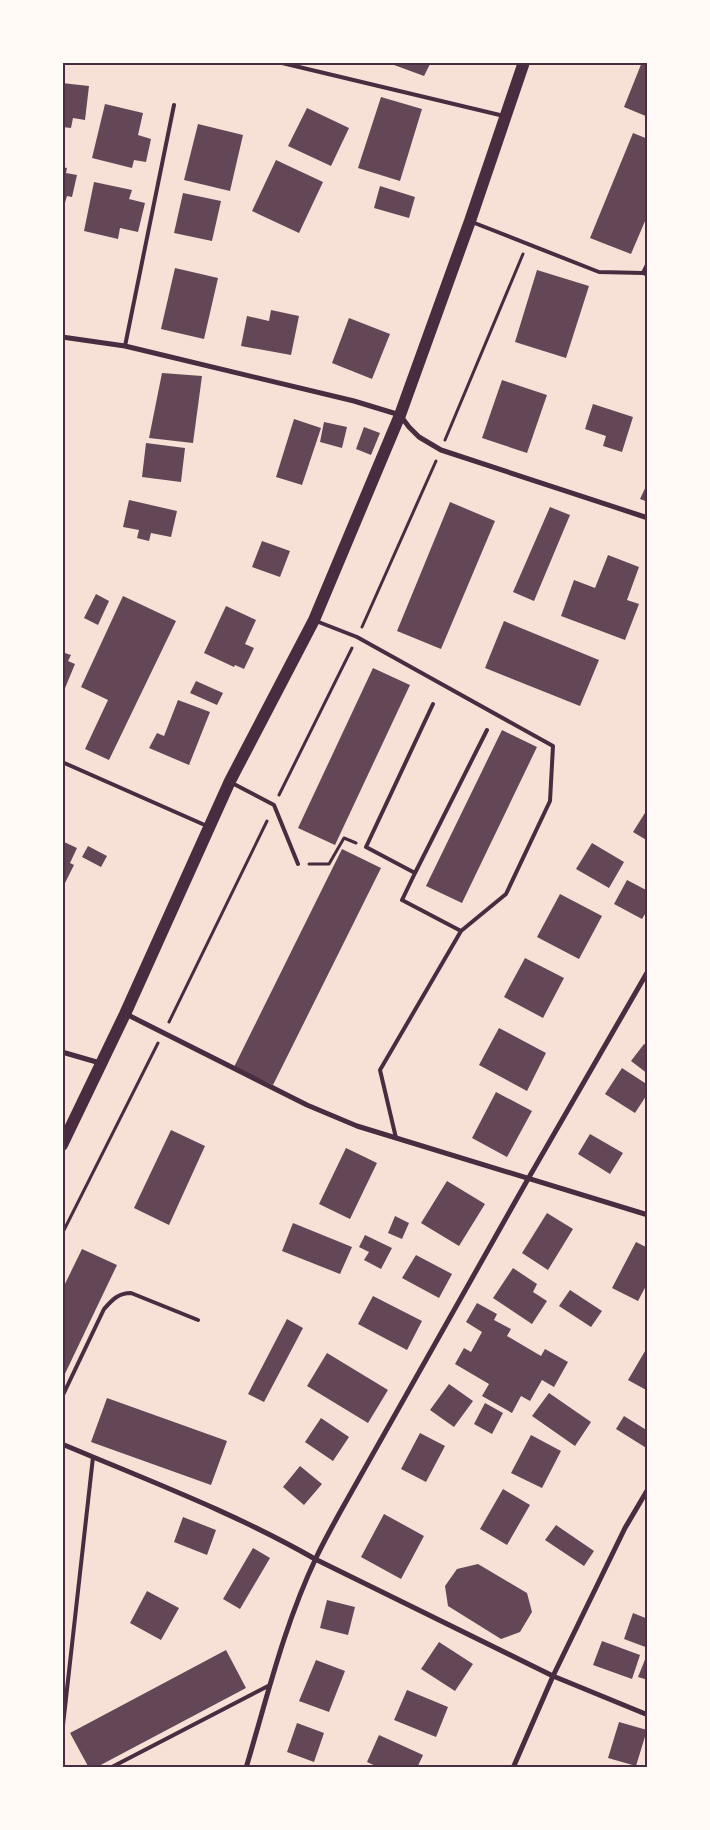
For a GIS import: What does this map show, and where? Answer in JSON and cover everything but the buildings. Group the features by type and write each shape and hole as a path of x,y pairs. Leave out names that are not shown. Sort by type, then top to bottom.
{"main road":[{"path":"62,1145 102,1064 230,782 314,620 400,415 470,221 524,62"}],"street":[{"path":"62,336 125,346 354,400 400,415 408,427 419,437 441,450 648,518"},
{"path":"246,1768 294,1612 315,1559 528,1179 648,971"},
{"path":"125,1014 307,1105 357,1126 648,1214"},
{"path":"62,1052 102,1064"},
{"path":"62,1444 224,1514 290,1545 553,1676 648,1714"},
{"path":"513,1768 553,1676 625,1528 648,1489"}],"lane":[{"path":"278,62 506,116"},
{"path":"125,346 174,105"},
{"path":"470,221 599,272 645,274 648,263"},
{"path":"314,620 358,637 553,746 550,801 506,894 461,931 380,1070 396,1138"},
{"path":"415,873 366,847 433,704"},
{"path":"461,931 402,900 487,730"},
{"path":"62,762 209,827"},
{"path":"230,782 274,805 298,864"},
{"path":"62,1397 104,1309 122,1293 131,1292 198,1320"},
{"path":"62,1734 93,1457"},
{"path":"110,1768 272,1684"}],"path":[{"path":"62,1234 164,1033 274,805 358,637 441,450 527,244"},
{"path":"298,864 330,864 344,838 366,847"}]}
